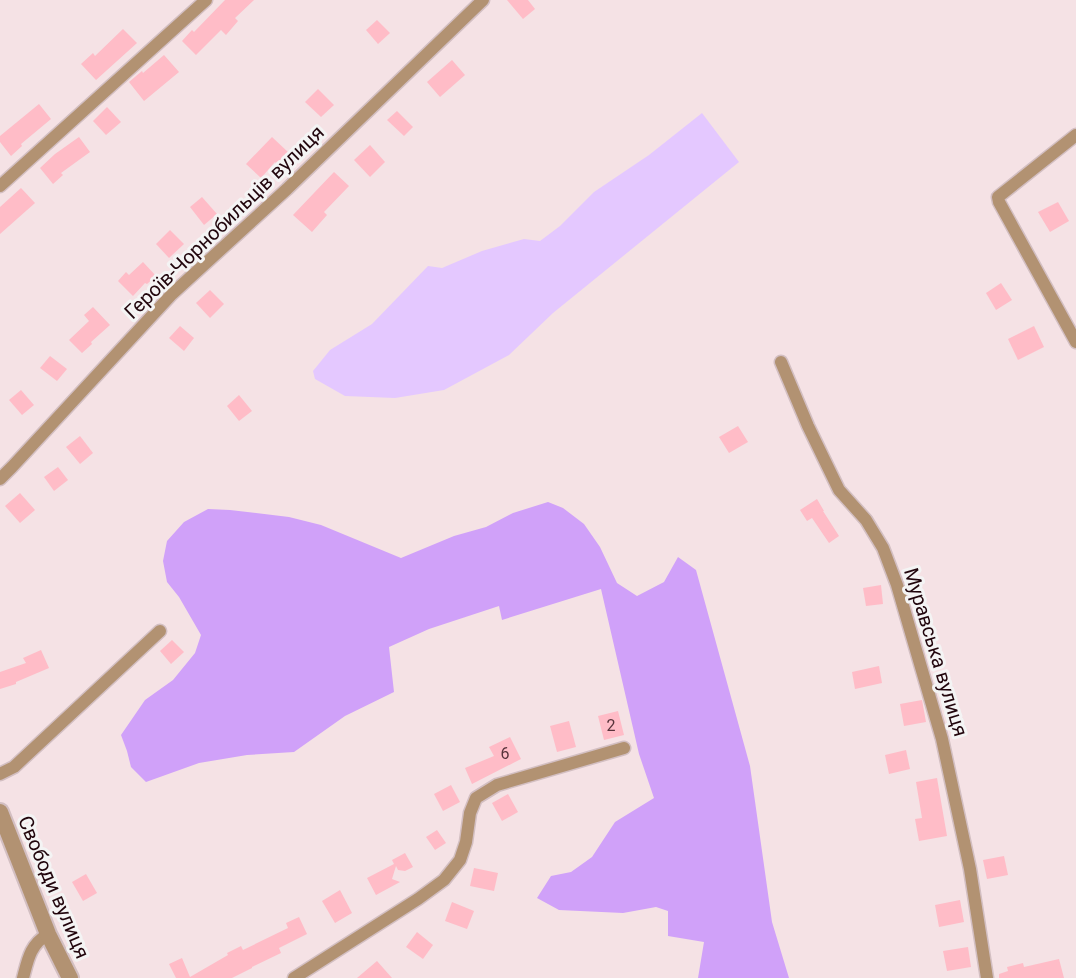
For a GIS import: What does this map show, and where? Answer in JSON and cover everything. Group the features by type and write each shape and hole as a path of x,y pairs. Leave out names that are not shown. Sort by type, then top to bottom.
{"street":[{"path":"0,186 206,0"},
{"name":"Героїв-Чорнобильців вулиця","path":"0,479 172,294 287,189 483,0"},
{"path":"1076,135 998,197 1004,212 1076,342"},
{"name":"Муравська вулиця","path":"781,362 808,426 839,490 866,520 883,548 897,585 942,739 970,869 987,978"},
{"path":"0,774 14,767 160,631"},
{"path":"294,978 444,880 460,860 466,842 470,813 476,798 497,785 624,748"},
{"name":"Свободи вулиця","path":"0,812 48,934 70,978"},
{"path":"23,978 28,958 37,941 48,934"}],"shaded area":[{"path":"702,113 739,162 553,313 509,355 444,390 395,398 345,396 315,379 313,371 330,350 372,324 428,266 442,268 482,251 524,239 540,241 560,226 594,192 649,155"},
{"path":"548,502 563,508 584,524 600,547 617,583 637,596 664,582 678,557 696,570 750,766 772,922 789,978 698,978 704,942 668,936 668,911 656,907 623,913 559,910 537,898 551,876 571,872 592,857 615,822 654,798 639,754 601,589 502,620 499,606 429,629 389,647 394,692 345,716 294,752 247,755 199,763 146,782 131,767 121,735 145,700 173,680 195,653 201,635 179,597 167,582 163,561 167,541 184,522 208,509 289,517 321,525 401,558 454,536 486,527 513,513"}],"building":[{"path":"225,0 254,0 235,18 238,21 226,35 221,30 196,55 182,41"},
{"path":"507,0 528,0 535,9 523,19"},
{"path":"377,20 390,33 378,44 366,30"},
{"path":"123,29 137,43 96,80 81,64 93,53 95,56"},
{"path":"164,55 179,72 144,101 129,82"},
{"path":"452,60 465,75 440,97 427,82"},
{"path":"318,89 334,105 321,117 305,102"},
{"path":"39,104 51,119 21,144 22,146 11,156 0,142 0,136"},
{"path":"107,107 121,122 106,135 93,121"},
{"path":"397,111 413,127 404,136 387,120"},
{"path":"79,137 90,152 61,173 63,175 53,184 40,168"},
{"path":"272,137 289,153 278,165 275,162 261,178 246,164"},
{"path":"370,145 385,162 370,177 354,160"},
{"path":"334,172 349,186 324,212 327,215 312,232 293,215"},
{"path":"21,188 35,203 0,234 0,207"},
{"path":"202,197 217,214 204,225 190,207"},
{"path":"1058,202 1069,221 1050,232 1038,212"},
{"path":"170,230 184,244 169,258 156,244"},
{"path":"143,262 156,276 147,284 145,283 133,296 118,281 126,272 129,275"},
{"path":"1001,283 1012,300 996,310 986,293"},
{"path":"210,290 224,304 210,318 196,303"},
{"path":"93,307 110,325 82,353 69,340 89,321 84,315"},
{"path":"180,326 194,338 184,351 169,338"},
{"path":"1034,326 1044,347 1018,360 1008,339"},
{"path":"50,356 67,369 57,381 40,368"},
{"path":"21,390 34,405 22,415 9,400"},
{"path":"239,395 252,411 239,421 227,406"},
{"path":"738,426 748,442 729,453 719,437"},
{"path":"80,436 93,453 80,464 66,447"},
{"path":"58,467 68,480 54,491 44,477"},
{"path":"20,493 35,510 20,523 5,506"},
{"path":"817,499 839,536 829,543 812,518 807,521 800,510"},
{"path":"881,585 883,604 866,606 863,588"},
{"path":"172,640 184,652 171,664 160,651"},
{"path":"41,650 49,668 0,689 0,672 26,663 23,658"},
{"path":"879,666 882,683 855,689 852,672"},
{"path":"922,700 926,722 904,726 900,704"},
{"path":"618,711 624,735 604,740 598,716"},
{"path":"569,721 576,747 557,752 550,726"},
{"path":"510,737 521,759 472,784 465,768 494,756 489,747"},
{"path":"906,750 910,769 889,774 885,755"},
{"path":"937,778 947,836 919,841 915,819 922,818 916,782"},
{"path":"451,785 460,802 443,811 434,794"},
{"path":"508,794 518,812 502,821 492,803"},
{"path":"437,830 446,843 435,850 426,837"},
{"path":"405,853 413,867 405,871 398,870 396,866 392,879 400,882 376,895 367,878 394,864 392,860"},
{"path":"1004,856 1008,875 987,879 983,860"},
{"path":"474,868 498,873 494,891 470,886"},
{"path":"86,874 97,893 83,901 72,882"},
{"path":"340,890 352,913 335,923 322,901"},
{"path":"960,900 964,922 939,927 935,905"},
{"path":"452,902 474,911 467,929 445,921"},
{"path":"299,917 307,934 279,948 281,953 232,978 176,978 169,964 182,958 190,977 241,946 243,950 288,928 286,923"},
{"path":"417,932 433,945 423,959 406,947"},
{"path":"968,947 971,967 947,971 943,951"},
{"path":"1059,959 1064,978 999,978 999,974 1008,971 1007,967 1023,963 1024,967"},
{"path":"377,961 392,978 357,978"}]}
